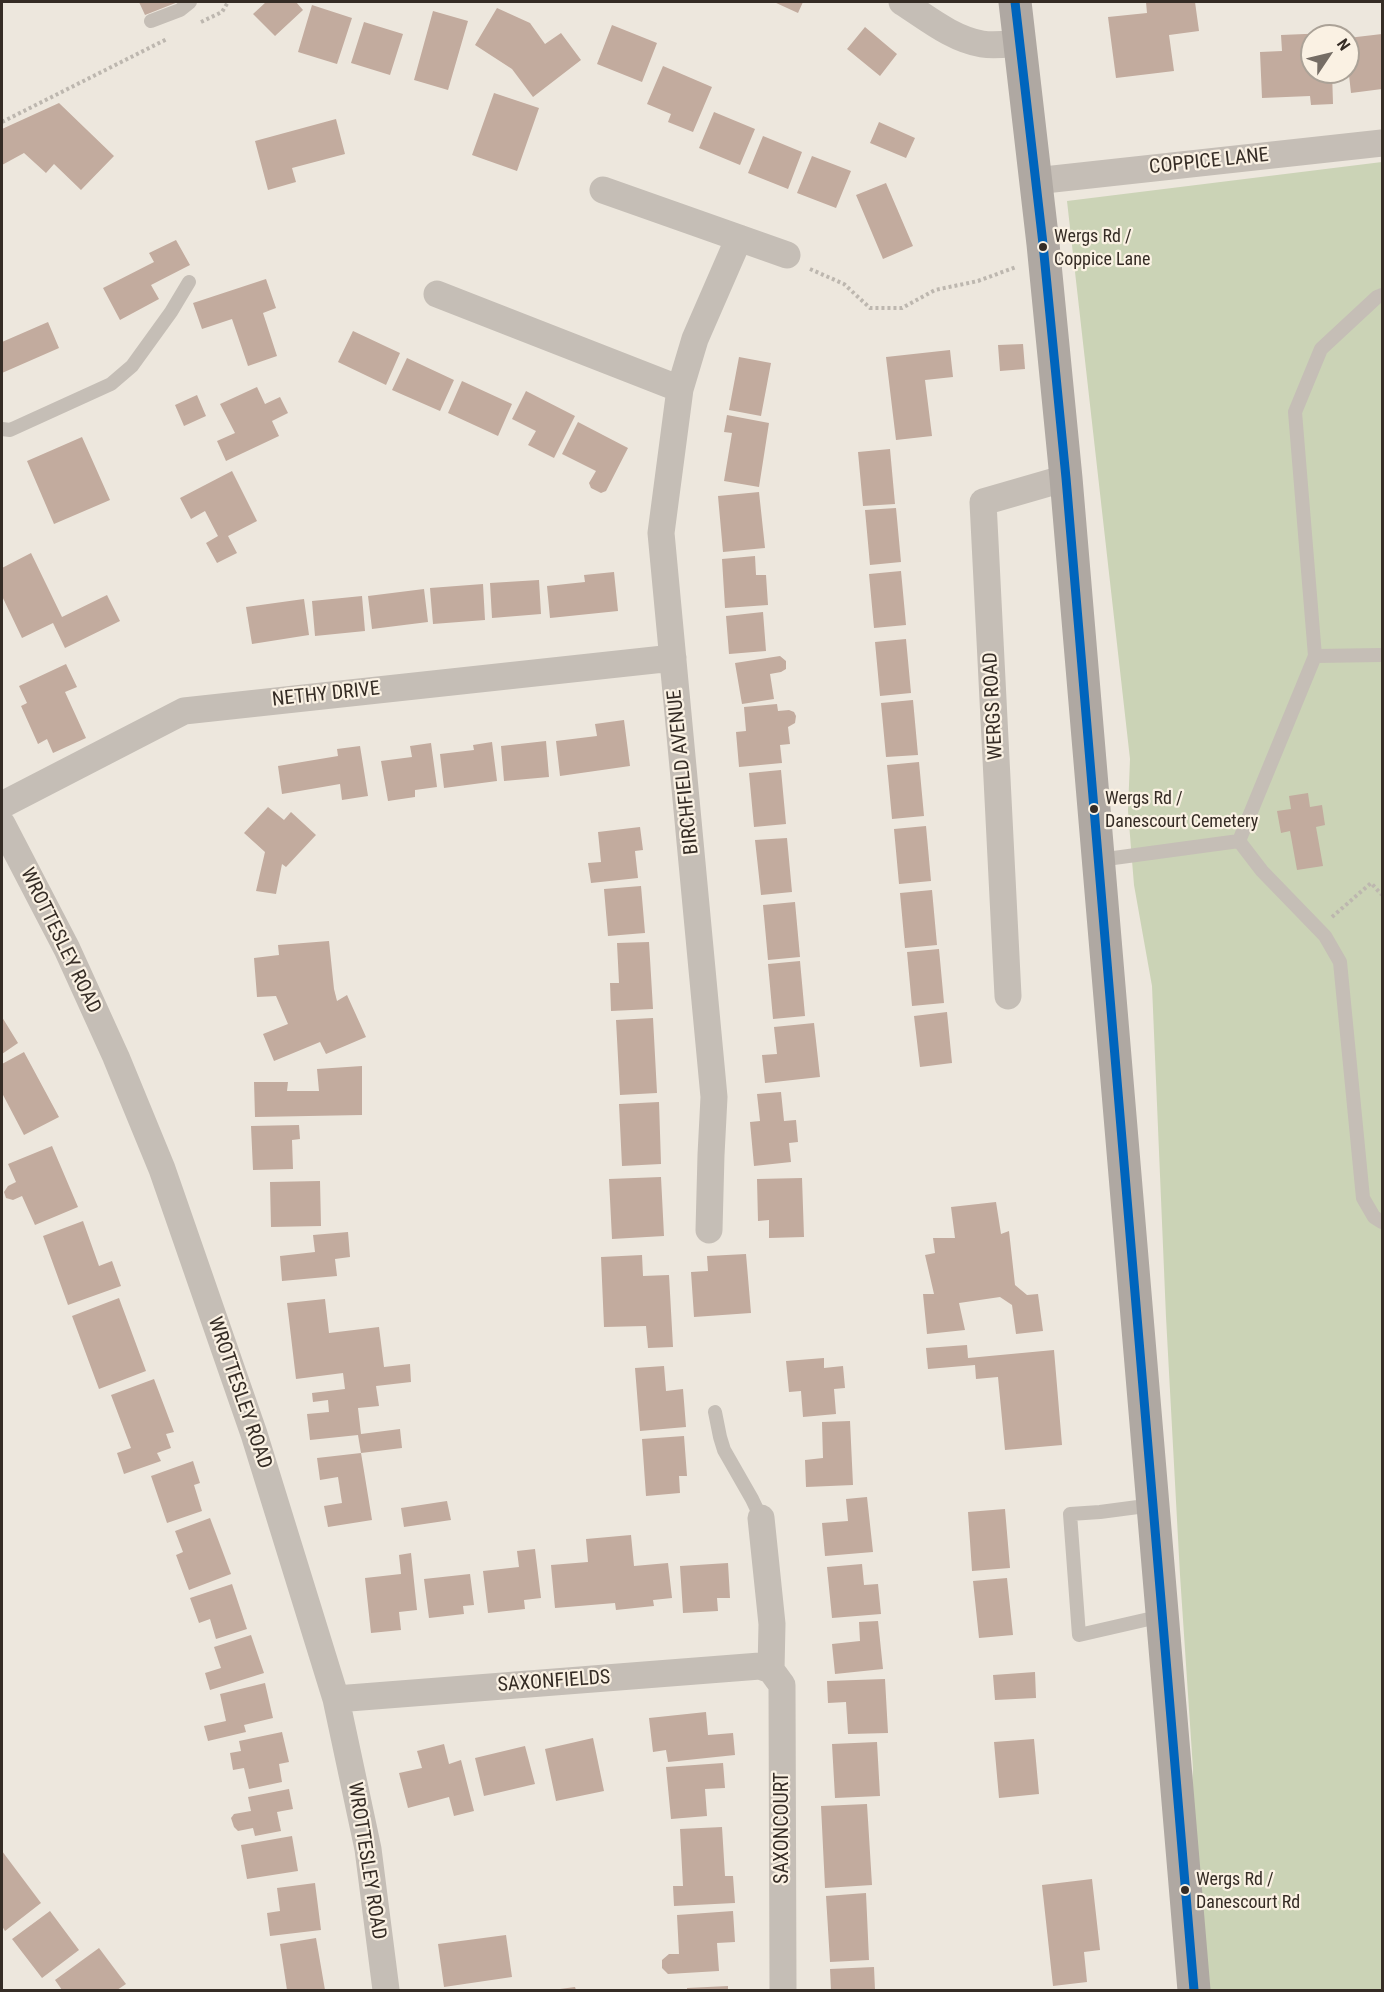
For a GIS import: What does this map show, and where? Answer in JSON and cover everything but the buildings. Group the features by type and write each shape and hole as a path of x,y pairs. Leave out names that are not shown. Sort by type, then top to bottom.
{"highway":[{"path":"1015,2 1043,244 1066,478 1194,1990"}],"street":[{"path":"902,2 954,34 980,43 997,45 1020,43"},
{"name":"COPPICE LANE","path":"1035,181 1383,143"},
{"path":"603,190 787,255"},
{"name":"BIRCHFIELD AVENUE","path":"709,1230 714,1097 661,533 680,389 696,339 739,238"},
{"path":"437,294 680,389"},
{"name":"WERGS ROAD","path":"1008,996 983,502 1066,478"},
{"name":"NETHY DRIVE","path":"2,805 184,711 673,658"},
{"name":"WROTTESLEY ROAD","path":"2,824 67,949 116,1057 162,1168 254,1434 336,1698 368,1849 386,1990"},
{"path":"760,1518 772,1624 771,1670"},
{"name":"SAXONFIELDS","path":"336,1698 760,1666 771,1670"},
{"name":"SAXONCOURT","path":"771,1670 782,1685 783,1990"}],"lane":[{"path":"151,21 180,10 190,2"},
{"path":"2,429 10,430 111,384 132,366 171,312 189,282"},
{"path":"1239,842 1316,656 1295,412 1320,349 1377,297 1383,295"},
{"path":"1316,656 1383,655"},
{"path":"1098,860 1239,842"},
{"path":"1239,842 1262,871 1324,936 1340,962 1363,1198 1374,1217 1383,1222"},
{"path":"716,1412 724,1450 752,1499 760,1518"},
{"path":"1153,1505 1070,1514 1079,1635 1162,1616"}],"path":[{"path":"201,22 222,12 228,2"},
{"path":"2,122 170,38"},
{"path":"787,255 805,267 844,284 870,308 902,308 935,290 978,281 1028,263 1043,244"},
{"path":"1318,929 1371,883 1383,895"}],"green space":[{"path":"1382,162 1382,1990 1199,1990 1187,1866 1193,1769 1166,1317 1152,986 1134,885 1128,811 1130,759 1067,201"}],"transit line":[{"path":"1015,2 1043,244 1066,478 1194,1990"}],"place":[{"name":"Wergs Rd / Coppice Lane","path":"1043,247"},
{"name":"Wergs Rd / Danescourt Cemetery","path":"1094,809"},
{"name":"Wergs Rd / Danescourt Rd","path":"1185,1890"}]}
